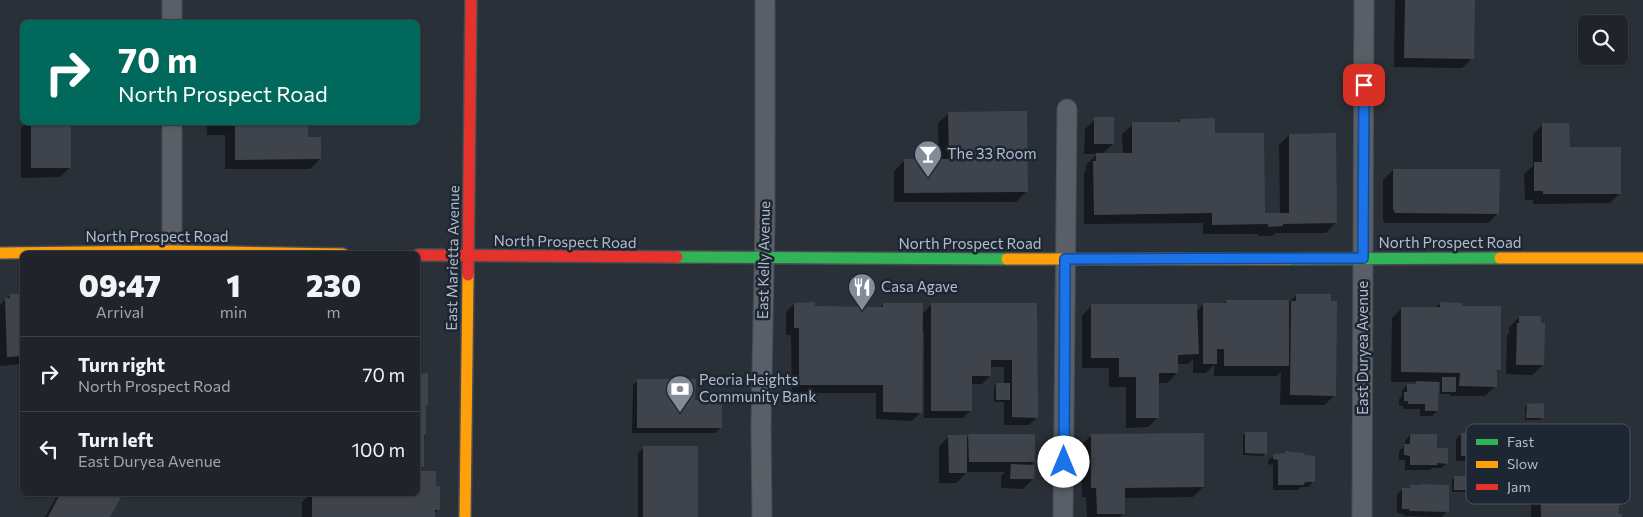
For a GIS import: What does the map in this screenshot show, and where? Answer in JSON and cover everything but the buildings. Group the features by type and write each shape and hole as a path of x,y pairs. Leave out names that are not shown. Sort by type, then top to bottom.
{"main road":[{"name":"East Marietta Avenue","path":"465,517 471,0"},
{"name":"North Prospect Road","path":"0,253 20,253"},
{"name":"North Prospect Road","path":"420,255 1065,259 1643,258"}],"street":[{"path":"172,0 172,20"},
{"name":"East Duryea Avenue","path":"1362,517 1364,0"},
{"name":"East Kelly Avenue","path":"762,517 761,426 765,258 765,3"},
{"path":"1063,517 1067,109"},
{"path":"172,125 172,251"}],"traffic: fast":[{"path":"677,257 1007,259"},
{"path":"1289,259 1500,258"}],"traffic: slow":[{"path":"0,253 20,253"},
{"path":"1500,258 1643,258"},
{"path":"1007,259 1289,259"},
{"path":"465,517 468,275"}],"traffic: jam":[{"path":"468,275 471,0"},
{"path":"420,255 677,257"}],"place":[{"name":"The 33 Room","path":"928,178"},
{"name":"Casa Agave","path":"862,311"},
{"name":"Peoria Heights Community Bank","path":"680,413"}],"route":[{"path":"1064,462 1065,259 1363,258 1364,85"}]}
